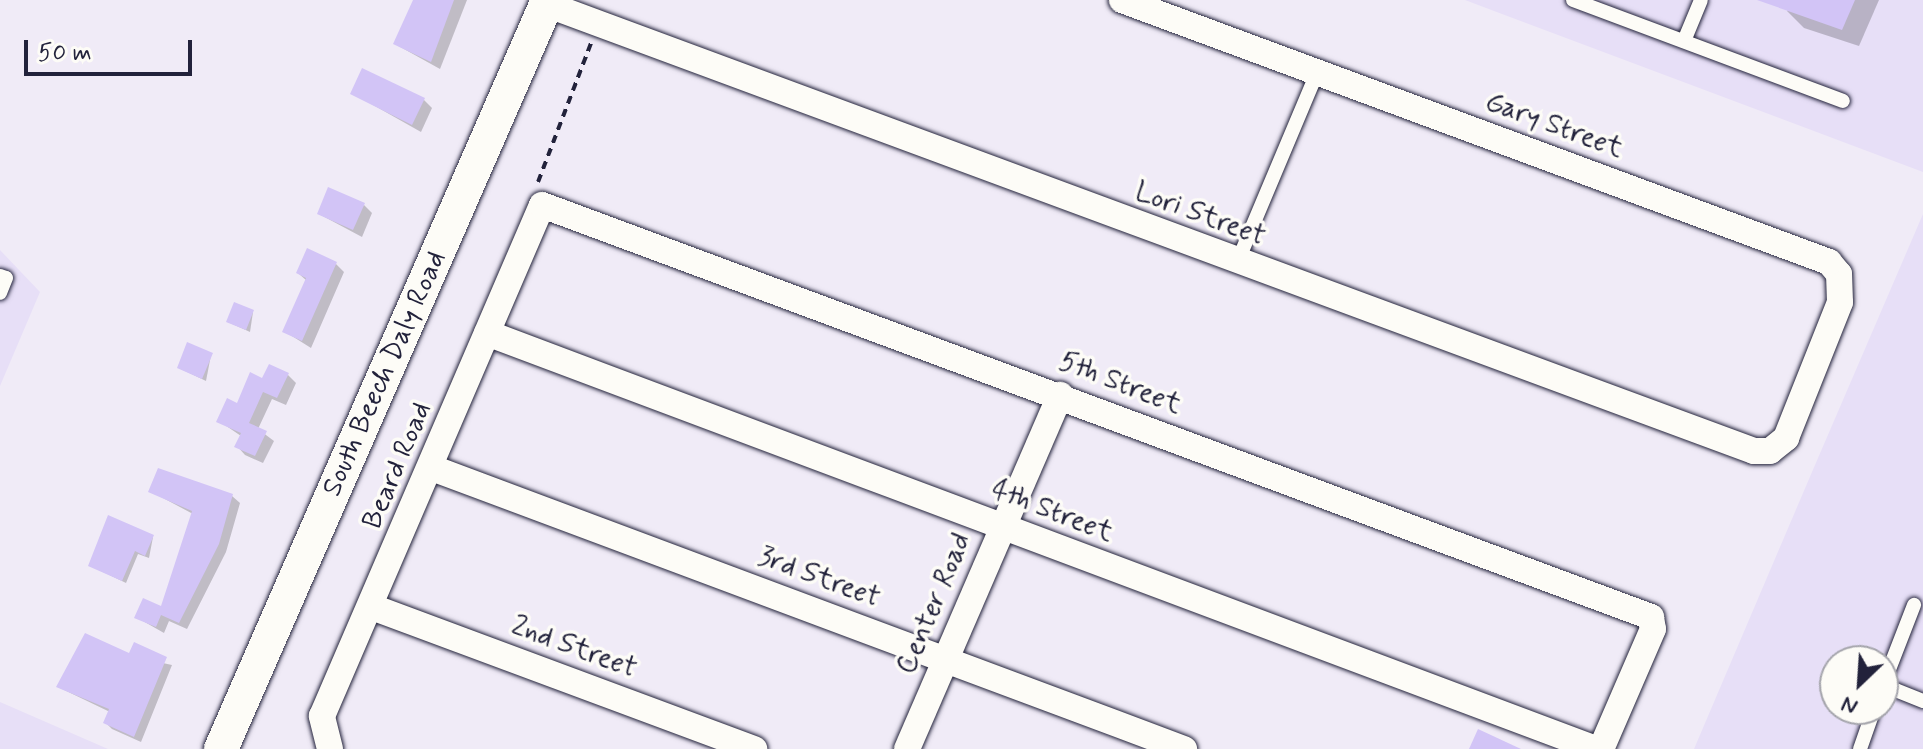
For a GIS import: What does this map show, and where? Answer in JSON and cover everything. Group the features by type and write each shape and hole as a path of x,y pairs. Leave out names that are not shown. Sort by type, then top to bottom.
{"street":[{"name":"Gary Street","path":"1122,0 1829,262 1839,274 1840,302 1805,395"},
{"name":"Lori Street","path":"547,2 1237,263 1754,451 1779,447 1805,395"},
{"name":"South Beech Daly Road","path":"221,749 547,2"},
{"name":"Beard Road","path":"330,749 322,716 432,468 540,194"},
{"name":"5th Street","path":"540,194 1060,395 1651,617 1648,640 1598,749"},
{"name":"4th Street","path":"487,333 1598,749"},
{"name":"Center Road","path":"907,749 1060,395"},
{"name":"3rd Street","path":"432,468 1184,749"},
{"name":"2nd Street","path":"372,607 754,749"}],"lane":[{"path":"1573,0 1843,101"},
{"path":"1684,41 1701,0"},
{"path":"1237,263 1317,73"},
{"path":"0,276 6,278 0,293"},
{"path":"1898,645 1914,605"},
{"path":"1899,691 1923,701"},
{"path":"1860,749 1868,725"}],"path":[{"path":"540,194 592,40"}],"shaded area":[{"path":"1465,0 1923,0 1923,172 1502,14"},
{"path":"1923,214 1923,749 1694,749"},
{"path":"0,250 40,292 0,386"},
{"path":"0,702 108,749 0,749"}],"building":[{"path":"413,0 454,0 431,62 393,44"},
{"path":"1757,0 1855,0 1842,30"},
{"path":"362,68 425,98 412,125 350,94"},
{"path":"328,187 365,203 353,230 317,214"},
{"path":"307,248 337,262 302,341 282,332 306,278 296,273"},
{"path":"234,302 254,310 246,330 226,322"},
{"path":"187,342 213,353 202,379 177,368"},
{"path":"269,364 289,373 277,398 263,392 249,423 267,431 255,456 234,447 241,433 216,422 227,398 237,403 250,372 262,378"},
{"path":"158,468 233,494 219,544 179,623 161,615 156,627 134,618 143,598 161,606 192,511 148,492"},
{"path":"108,515 154,535 145,556 135,551 122,581 88,566"},
{"path":"85,633 129,653 134,642 167,657 134,737 103,723 109,709 56,687"},
{"path":"1478,729 1521,749 1469,749"}]}
